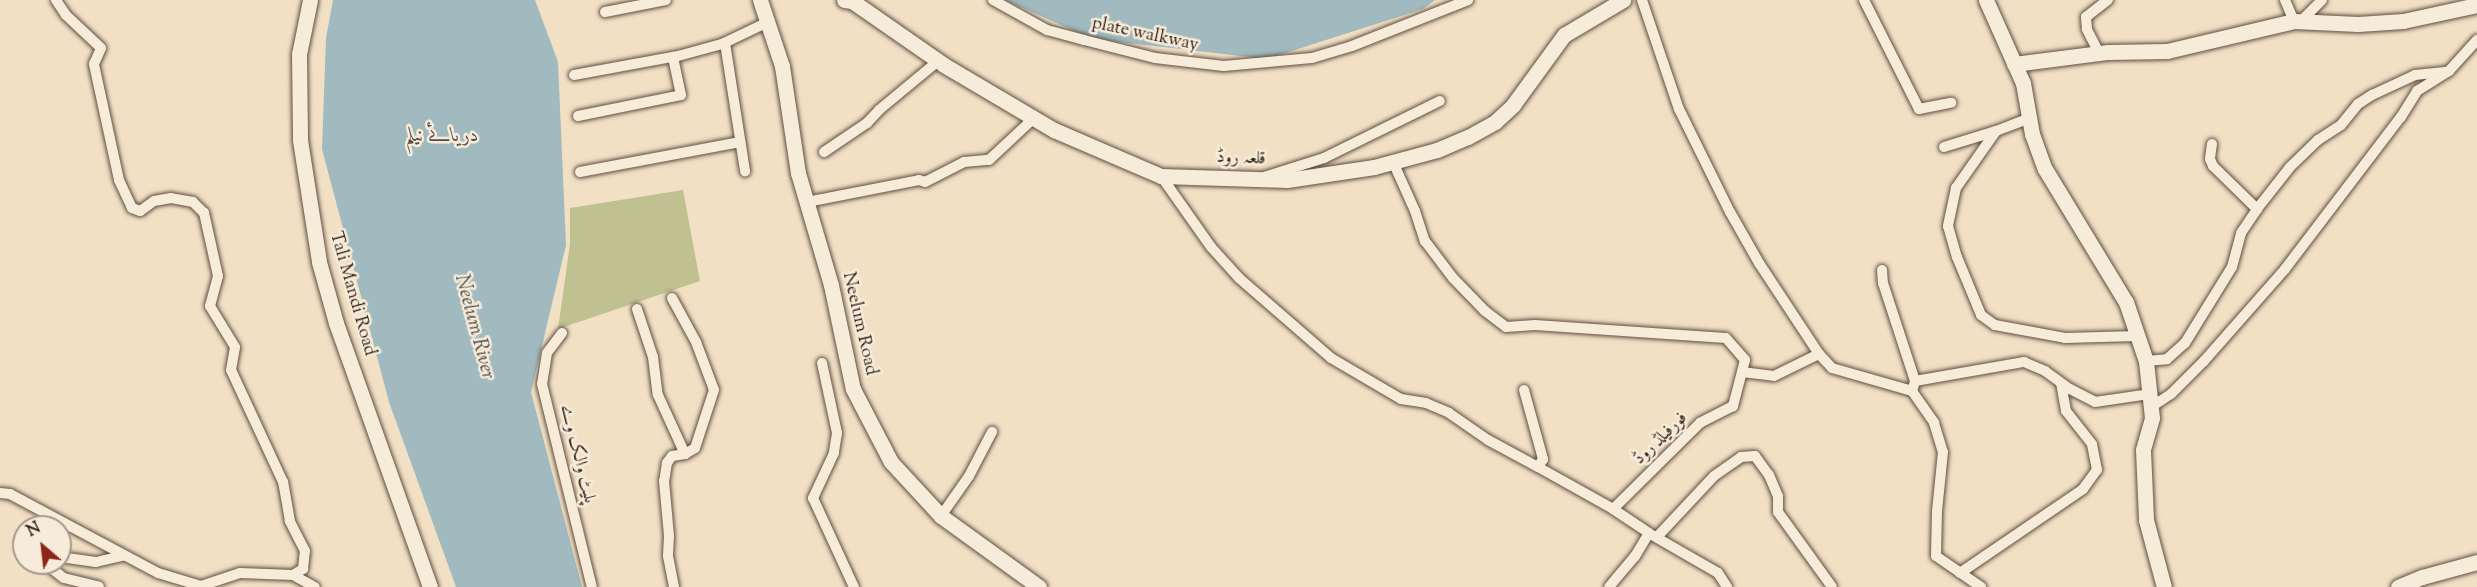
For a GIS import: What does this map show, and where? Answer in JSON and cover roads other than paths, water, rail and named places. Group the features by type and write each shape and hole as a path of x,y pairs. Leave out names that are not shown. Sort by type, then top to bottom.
{"street":[{"path":"56,0 66,15 101,48 94,64 119,180 132,208 140,211 154,201 171,198 193,202 204,213 218,276 210,306 235,347 231,370 284,482 290,520 305,551 303,568 293,575"},
{"name":"Tali Mandi Road","path":"310,0 299,54 300,140 319,262 336,323 430,587"},
{"path":"605,12 666,0"},
{"name":"Neelum Road","path":"760,0 782,66 798,173 831,285 853,389 891,462 941,516 1039,587"},
{"name":"قلعہ روڈ","path":"844,0 852,1 938,61 1054,130 1161,176 1287,180 1393,162 1437,150 1468,137 1495,122 1514,105 1564,34 1623,0"},
{"name":"plate walkway","path":"993,0 1047,30 1155,58 1224,66 1312,58 1352,46 1468,0"},
{"path":"1642,0 1679,109 1725,202 1759,263 1819,354 1832,369 1914,386 2024,362 2045,371 2095,402 2150,400 2170,394 2205,361 2285,269 2401,117 2416,91 2449,71 2477,40"},
{"path":"1864,0 1918,109 1951,103"},
{"path":"1986,0 2023,83 2030,118 2045,169 2126,302 2146,361 2152,418 2143,450 2146,520 2164,587"},
{"path":"2099,53 2087,29 2086,17 2108,0"},
{"path":"2285,0 2298,20"},
{"path":"2298,20 2322,0"},
{"path":"2014,64 2099,53 2167,51 2298,20 2358,24 2403,21 2477,5"},
{"path":"574,75 673,57 725,43 768,22"},
{"path":"725,43 745,171"},
{"path":"578,116 681,95 673,57"},
{"path":"825,152 867,123 879,110 938,61"},
{"path":"2146,361 2167,359 2185,343 2232,267 2241,232 2290,167 2318,140 2342,125 2358,104 2415,75 2449,71"},
{"path":"1258,179 1324,158 1440,101"},
{"path":"807,202 919,180 925,182 964,162 989,160 1034,118"},
{"path":"1944,147 2030,118"},
{"path":"1996,131 1956,188 1948,226 1957,257 1981,315 1995,325 2065,338 2138,336"},
{"path":"580,172 740,142"},
{"path":"2212,144 2210,159 2213,166 2257,209"},
{"path":"1393,162 1415,211 1425,241 1453,278 1485,311 1506,327 1535,325 1726,338 1745,360 1743,372 1774,376 1819,354"},
{"path":"1161,176 1211,247 1239,278 1331,358 1401,399 1426,403 1449,413 1488,440 1613,509 1718,573 1727,587"},
{"path":"1882,270 1883,283 1914,386 1934,423 1943,452 1937,511 1936,556 1981,587"},
{"path":"672,298 696,342 714,390 695,448 686,454 672,456 667,463 664,481 669,536 668,556 674,587"},
{"path":"638,309 653,357 658,395 686,454"},
{"name":"پلیٹ والک وے","path":"562,333 547,353 542,384 592,587"},
{"path":"822,363 837,433 834,453 813,498 854,587"},
{"name":"فورفیلڈ روڈ","path":"1613,509 1700,423 1733,406 1743,372"},
{"path":"1960,573 2083,489 2097,470 2092,444 2066,411 2061,383"},
{"path":"1524,390 1543,459 1538,467"},
{"path":"941,516 969,476 992,432"},
{"path":"1609,587 1653,535 1714,476 1741,456 1755,456 1769,475 1778,496 1778,512 1832,587"},
{"path":"0,493 9,494 159,573 200,586 240,573 293,575 315,587"},
{"path":"72,559 96,562 123,556"},
{"path":"2398,587 2428,575 2477,562"},
{"path":"60,575 99,587"}],"water":[{"name":"دریائے نیلم","path":"333,0 535,0 558,62 566,245 531,392 582,587 456,587 389,402 322,149 326,38"},
{"path":"1005,0 1435,0 1423,9 1267,59 1093,39"}],"water label":[{"name":"Neelum River","path":"474,327"}]}
